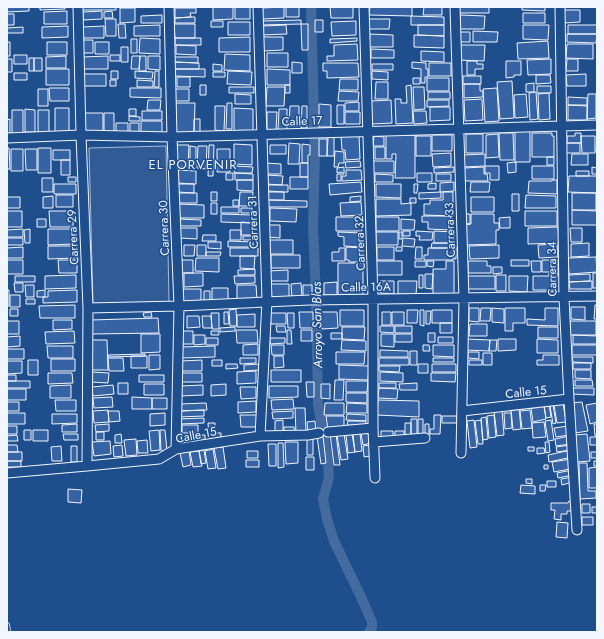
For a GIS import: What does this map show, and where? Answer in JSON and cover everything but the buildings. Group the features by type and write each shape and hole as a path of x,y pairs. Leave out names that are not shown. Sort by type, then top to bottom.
{"street":[{"name":"Carrera 29","path":"78,7 81,134 88,308 87,466"},
{"name":"Carrera 30","path":"169,7 172,137 179,306 176,449"},
{"name":"Carrera 31","path":"258,7 267,301 260,436"},
{"name":"Carrera 32","path":"364,7 373,299 375,478"},
{"name":"Carrera 33","path":"455,7 464,299 461,453"},
{"name":"Carrera 34","path":"560,7 564,298 577,530"},
{"name":"Calle 17","path":"7,138 81,134 172,137 597,125"},
{"name":"Calle 16A","path":"88,308 179,306 267,301 564,298 597,296"},
{"name":"Calle 15","path":"462,411 569,399"},
{"name":"Calle 15","path":"7,473 159,459 176,449 260,436 308,435 374,428"},
{"path":"374,442 425,438"}],"lane":[{"path":"7,626 8,632"}],"shaded area":[{"path":"166,146 169,302 93,304 89,148"}],"waterway":[{"name":"Arroyo San Blas","path":"311,7 315,154 313,227 318,404 328,463 329,478 323,499 334,541 372,622 372,627 369,632"}],"district":[{"name":"EL PORVENIR","path":"193,164"}]}
